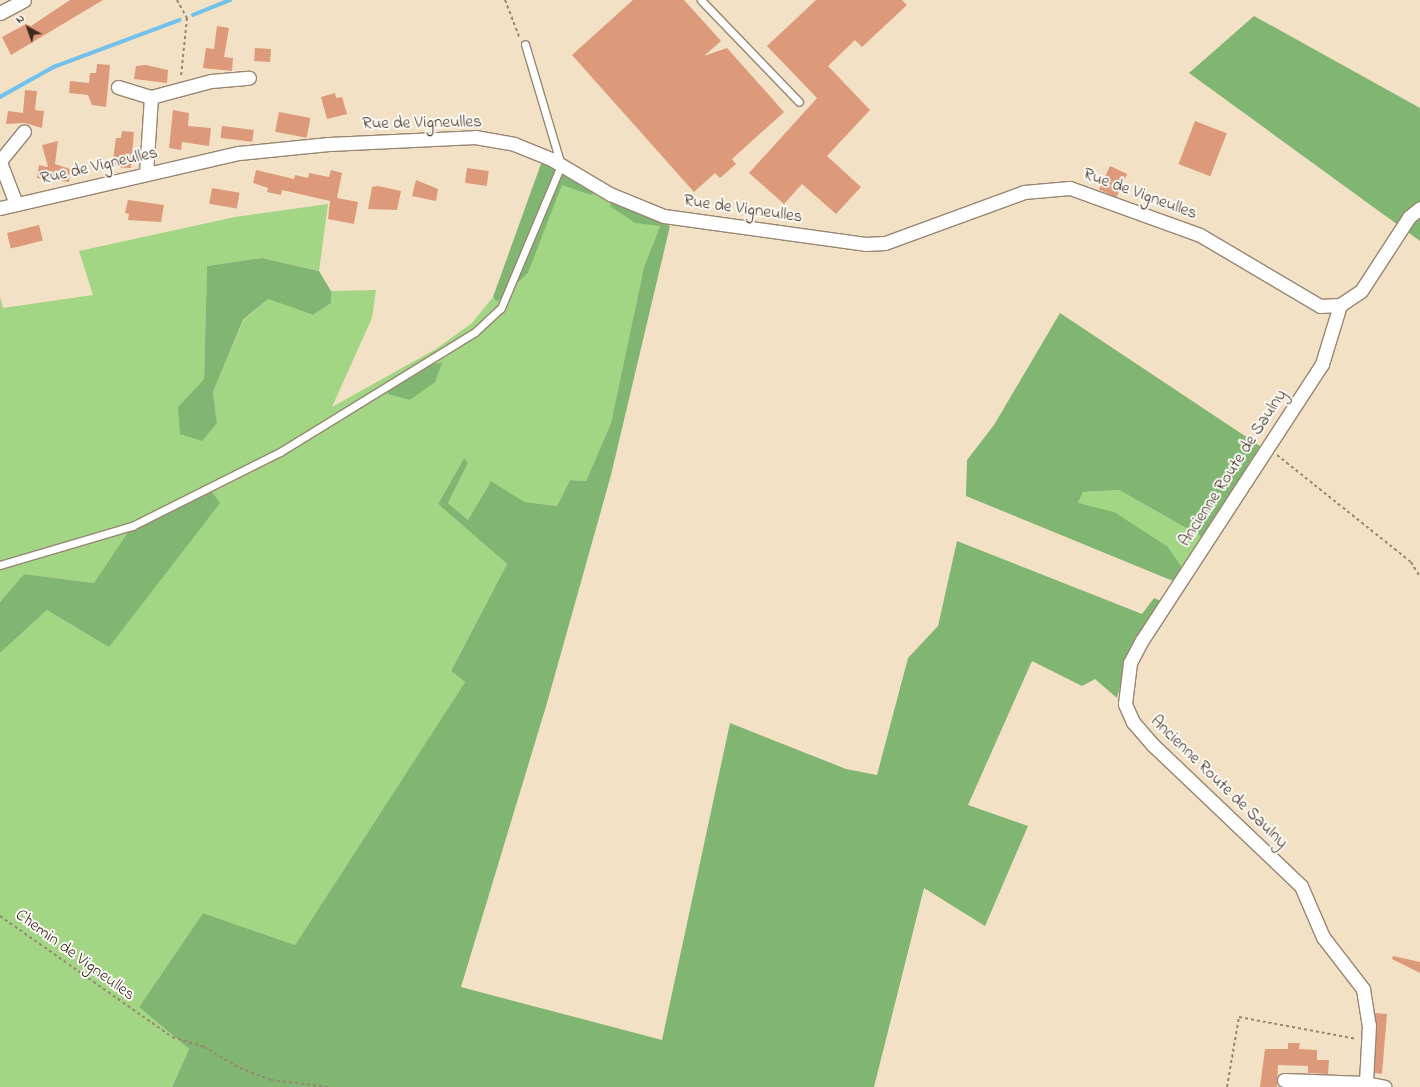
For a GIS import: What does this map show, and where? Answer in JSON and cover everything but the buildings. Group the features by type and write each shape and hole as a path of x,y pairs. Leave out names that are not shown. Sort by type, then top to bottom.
{"street":[{"path":"0,13 24,0"},
{"path":"118,87 151,96 211,81 249,78"},
{"path":"146,174 151,96"},
{"path":"16,204 0,162 24,131"},
{"name":"Rue de Vigneulles","path":"0,208 239,153 329,144 460,138 514,144 561,165 610,194 664,216 865,244 885,243 1024,192 1070,188 1200,235 1320,306 1340,306"},
{"path":"1340,306 1361,291 1409,217 1420,208"},
{"name":"Ancienne Route de Saulny","path":"1340,306 1322,364 1142,640 1130,663 1125,704 1132,722 1153,745 1301,886 1323,937 1363,989 1368,1040 1366,1082"},
{"path":"1284,1080 1366,1082 1385,1087"}],"lane":[{"path":"701,0 799,102"},
{"path":"0,566 132,526 280,452 475,332 501,308 561,165 525,44"}],"path":[{"path":"176,0 187,18 180,89"},
{"path":"505,0 517,34 525,44"},
{"path":"1267,447 1411,562 1420,576"},
{"name":"Chemin de Vigneulles","path":"0,916 137,1014 172,1037 204,1046 240,1068 271,1080 330,1087"},
{"path":"1227,1087 1239,1018 1368,1040"}],"green space":[{"path":"1254,16 1420,108 1420,241 1189,73"},
{"path":"542,161 599,191 591,195 562,185 528,273 497,302 493,297"},
{"path":"562,184 591,195 599,191 660,226 644,267 611,423 586,481 570,480 557,506 525,502 491,481 468,520 448,503 468,463 464,458 438,504 507,564 451,671 465,682 295,945 203,913 139,1007 189,1049 172,1087 0,1087 0,653 47,610 109,646 132,526 94,583 24,574 0,602 0,297 3,308 93,295 79,251 235,217 328,204 319,271 262,258 207,266 204,379 178,407 217,423 213,392 243,321 268,299 313,315 331,303 331,291 376,290 372,318 332,407 436,349 472,323 493,297 497,302 528,273"},
{"path":"612,199 670,226 611,475 547,703 461,987 662,1040 730,723 846,769 877,775 908,658 938,626 957,541 1142,614 1154,598 1161,601 1128,656 1117,698 1095,679 1082,686 1032,661 968,805 1028,826 985,926 924,888 874,1087 172,1087 189,1049 139,1007 203,913 295,945 465,682 451,671 507,564 438,504 464,458 468,463 448,503 468,520 491,481 525,502 557,506 570,480 586,481 611,423 644,267 660,226 635,223 610,206"},
{"path":"262,258 319,271 331,291 331,303 313,315 268,299 243,320 213,392 217,423 202,441 180,434 178,407 204,379 207,266"},
{"path":"1060,313 1260,446 1202,537 1119,490 1083,492 1078,503 1114,512 1168,547 1182,568 1173,581 966,496 967,460 994,425"},
{"path":"442,363 435,382 410,400 388,394 388,385 420,365"},
{"path":"209,488 220,503 109,647 47,610 0,653 0,602 24,574 94,583 132,526"},
{"path":"1119,490 1202,537 1182,568 1078,503 1083,492"}],"waterway":[{"path":"193,15 230,0"},
{"path":"0,97 54,67 180,20"}]}
